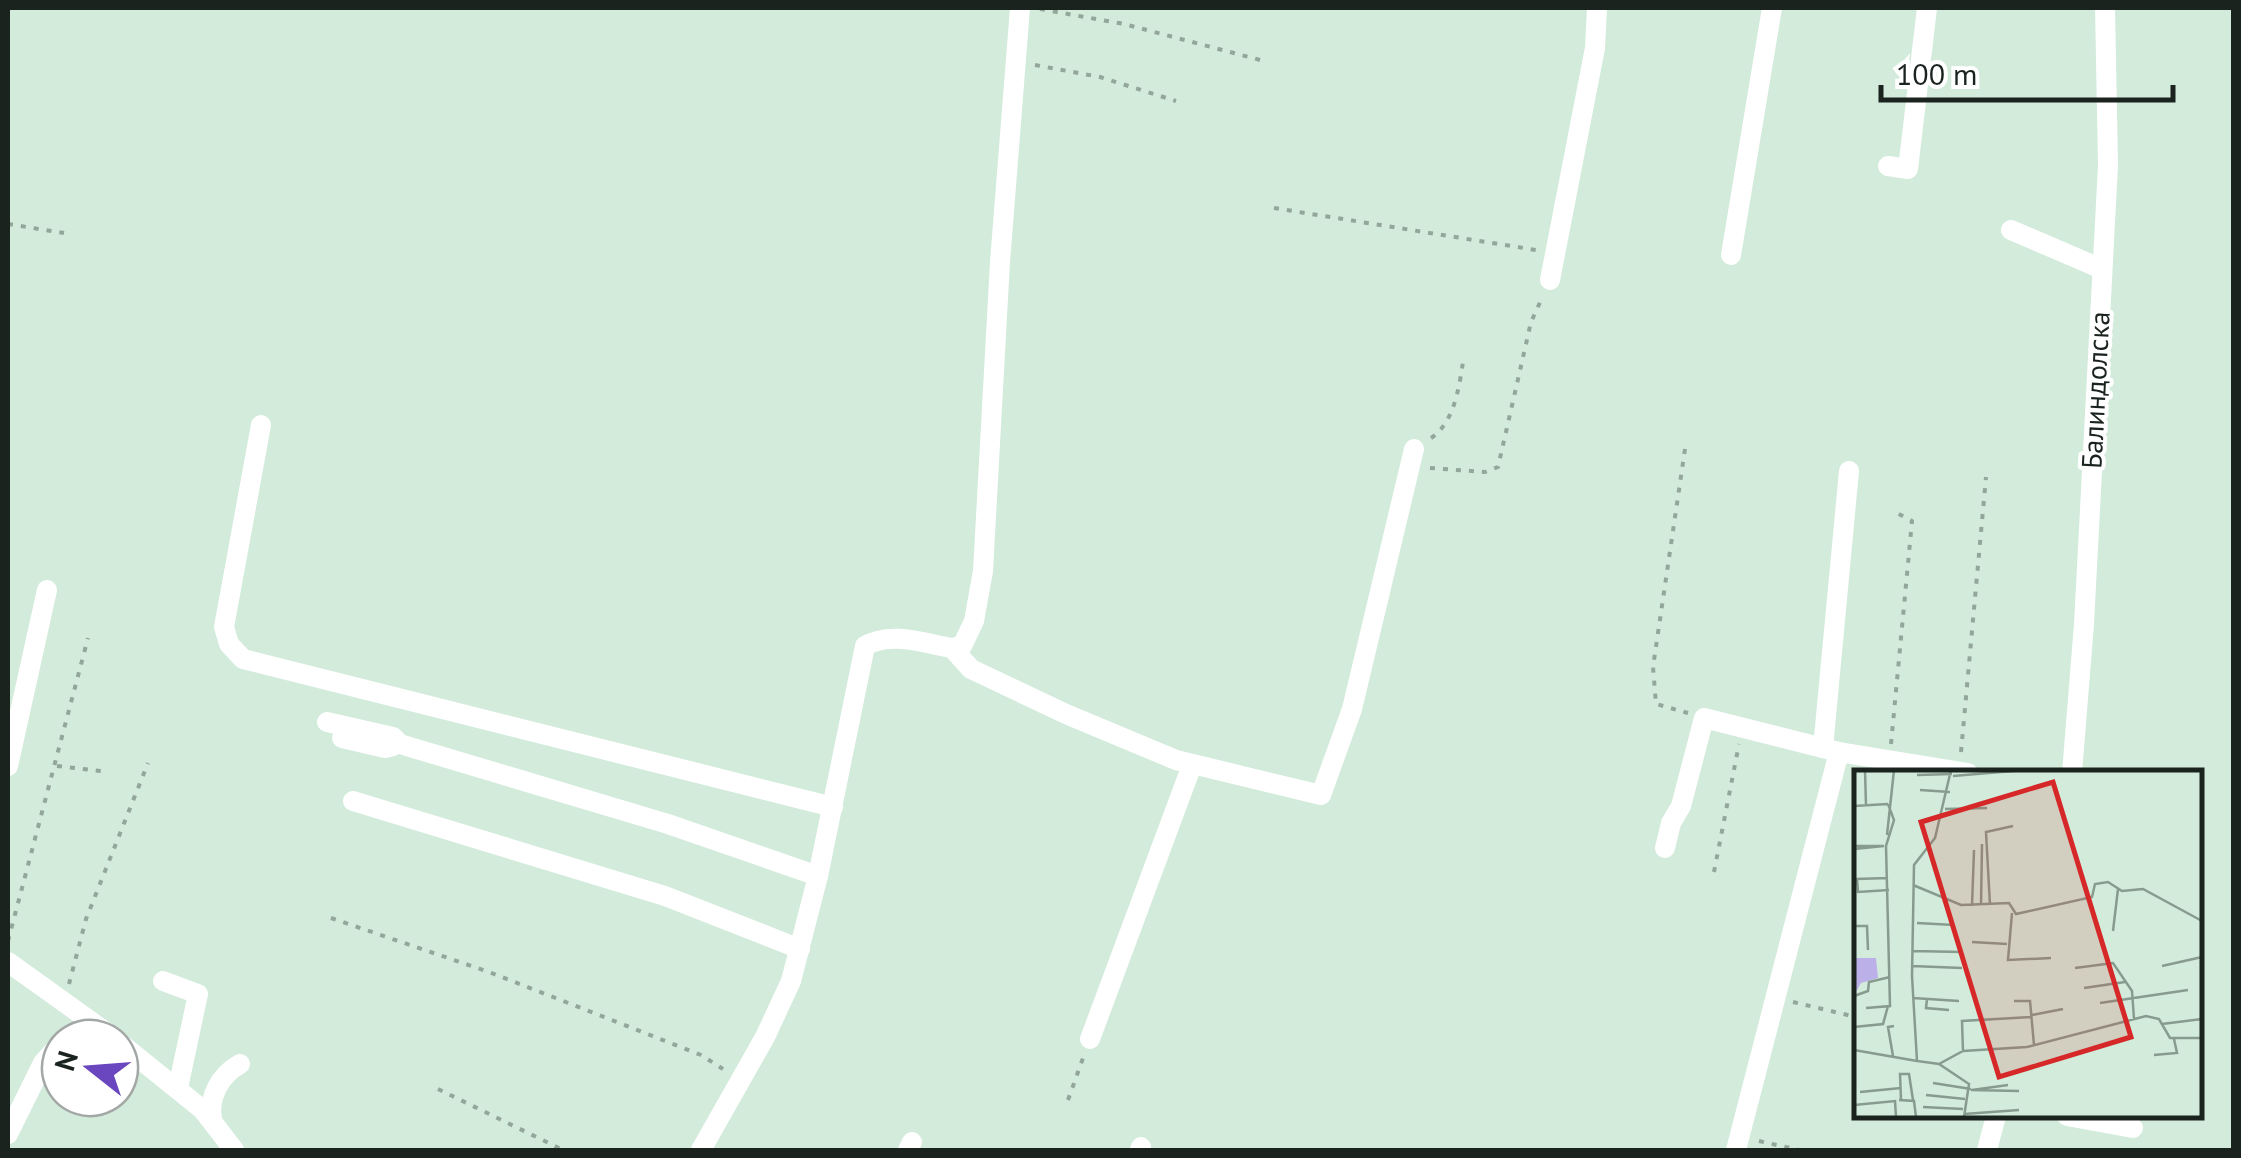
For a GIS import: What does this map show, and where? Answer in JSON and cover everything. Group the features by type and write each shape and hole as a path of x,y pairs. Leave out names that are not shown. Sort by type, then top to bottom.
{"street":[{"path":"701,1150 791,981 818,876 866,646 876,638 888,638 952,648 962,646 968,636 983,571 1000,262 1020,8"},
{"path":"1550,280 1595,48 1597,8"},
{"path":"1731,255 1772,8"},
{"path":"1888,166 1908,169 1927,8"},
{"name":"Балиндолска","path":"2072,770 2084,624 2108,165 2105,8"},
{"path":"2011,230 2102,269"},
{"path":"261,425 224,627 229,644 243,659 832,808"},
{"path":"952,648 971,669 1066,714 1192,765 1321,795 1352,708 1414,449"},
{"path":"1738,1144 1776,998 1831,750 1848,471"},
{"path":"8,766 47,590"},
{"path":"1664,848 1670,824 1681,806 1704,718 1831,750 1952,770"},
{"path":"327,722 394,736 400,744"},
{"path":"342,738 385,748 400,744 668,824 818,876"},
{"path":"1090,1040 1192,765"},
{"path":"354,801 665,896 800,949"},
{"path":"8,962 85,1017"},
{"path":"162,981 198,994 178,1088"},
{"path":"140,1059 212,1120 234,1150"},
{"path":"212,1120 210,1105 225,1072 240,1064"},
{"path":"8,1134 40,1068"},
{"path":"1988,1150 1996,1118"},
{"path":"2078,1118 2133,1128"}],"path":[{"path":"1020,8 1124,24 1264,61"},
{"path":"1018,66 1039,65 1100,77 1176,101"},
{"path":"1274,208 1556,253"},
{"path":"8,224 64,233"},
{"path":"1408,472 1443,466 1484,472 1498,467 1531,322 1550,280"},
{"path":"1414,449 1443,430 1463,362"},
{"path":"1686,449 1653,687 1656,704 1704,718"},
{"path":"1963,770 1986,477"},
{"path":"1889,758 1912,521 1893,512"},
{"path":"8,941 88,638"},
{"path":"1714,872 1743,725"},
{"path":"64,1004 86,919 148,763"},
{"path":"55,766 101,771"},
{"path":"332,918 489,972 701,1055 741,1080"},
{"path":"1776,998 1854,1018"},
{"path":"1068,1100 1090,1040"},
{"path":"438,1088 563,1150"},
{"path":"1738,1144 1798,1150"}]}
